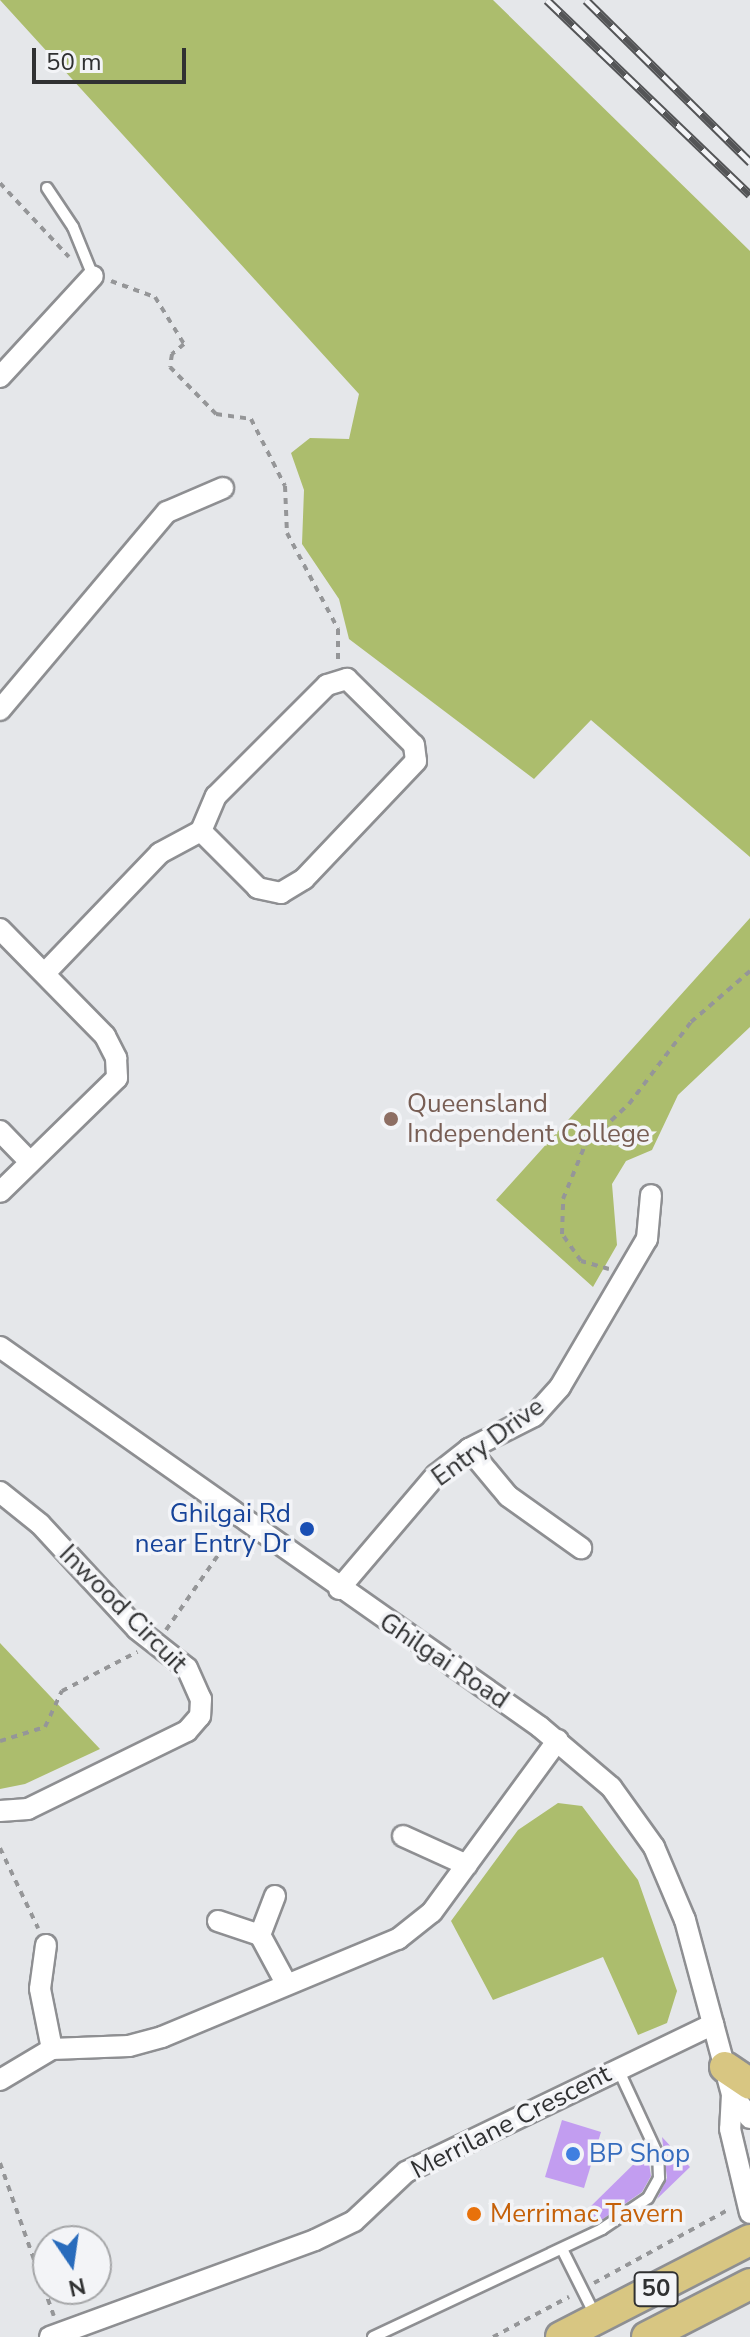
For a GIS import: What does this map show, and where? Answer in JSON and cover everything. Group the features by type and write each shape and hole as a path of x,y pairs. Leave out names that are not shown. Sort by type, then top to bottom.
{"main road":[{"name":"50","path":"561,2337 750,2240"},
{"name":"50","path":"647,2337 750,2284"}],"street":[{"path":"0,377 93,276"},
{"path":"0,710 167,512 223,488"},
{"path":"45,973 160,853 201,831 216,796 327,685 343,680 383,707 414,745 416,761 304,879 281,893 258,888 201,831"},
{"path":"0,929 105,1036 116,1058 117,1078 0,1192"},
{"path":"0,1131 30,1162"},
{"name":"Entry Drive","path":"339,1589 436,1475 469,1449 534,1416 560,1387 647,1239 651,1195"},
{"name":"Ghilgai Road","path":"0,1347 339,1589 558,1740 611,1787 654,1847 685,1920 713,2024 750,2118"},
{"path":"469,1449 508,1496 581,1548"},
{"name":"Inwood Circuit","path":"0,1492 40,1524 137,1629 157,1641 187,1668 201,1699 200,1716 187,1731 28,1809 0,1811"},
{"path":"0,2080 52,2049 129,2046 162,2037 398,1939 432,1912 558,1740"},
{"path":"403,1836 467,1865"},
{"path":"260,1935 275,1896"},
{"path":"218,1921 260,1935 286,1983"},
{"path":"46,1945 40,1989 52,2049"},
{"name":"Merrilane Crescent","path":"55,2335 315,2240 354,2221 406,2172 713,2024"},
{"name":"Ghilgai Road","path":"736,2082 730,2129 740,2211"}],"lane":[{"path":"47,188 73,227 93,276"},
{"path":"373,2337 562,2249 636,2210 659,2178 658,2155 618,2069"},
{"path":"562,2249 597,2319"}],"path":[{"path":"0,183 93,276 155,297 184,344 172,354 170,367 216,414 251,419 285,486 287,533 338,629 334,654 343,680"},
{"path":"627,1274 581,1261 568,1250 563,1199 598,1129 629,1104 659,1055 691,1022 750,971"},
{"path":"0,1741 45,1727 62,1691 157,1641 243,1520"},
{"path":"0,1848 46,1945"},
{"path":"0,2163 55,2335"},
{"path":"493,2337 710,2220 740,2211"},
{"path":"710,2220 716,2229"}],"green space":[{"path":"0,0 493,0 750,251 750,857 591,720 534,779 349,639 339,599 302,544 304,490 291,453 310,438 349,439 359,394"},
{"path":"750,918 750,1027 678,1095 652,1150 626,1161 612,1184 617,1245 593,1287 496,1200"},
{"path":"0,1643 100,1749 25,1784 0,1789"},
{"path":"558,1803 582,1806 638,1880 677,1991 667,2023 638,2035 603,1957 493,2000 451,1921 518,1830"}],"building":[{"name":"BP Shop","path":"562,2120 601,2132 584,2188 545,2177"},
{"path":"662,2137 690,2167 657,2199 667,2178"},
{"path":"647,2151 651,2176 642,2192 597,2223 586,2211"}],"railway":[{"path":"547,0 750,195"},
{"path":"586,0 750,162"}],"place":[{"name":"Queensland Independent College","path":"391,1119"},
{"name":"Ghilgai Rd near Entry Dr","path":"307,1529"},
{"name":"BP Shop","path":"573,2154"},
{"name":"Merrimac Tavern","path":"474,2214"}]}
